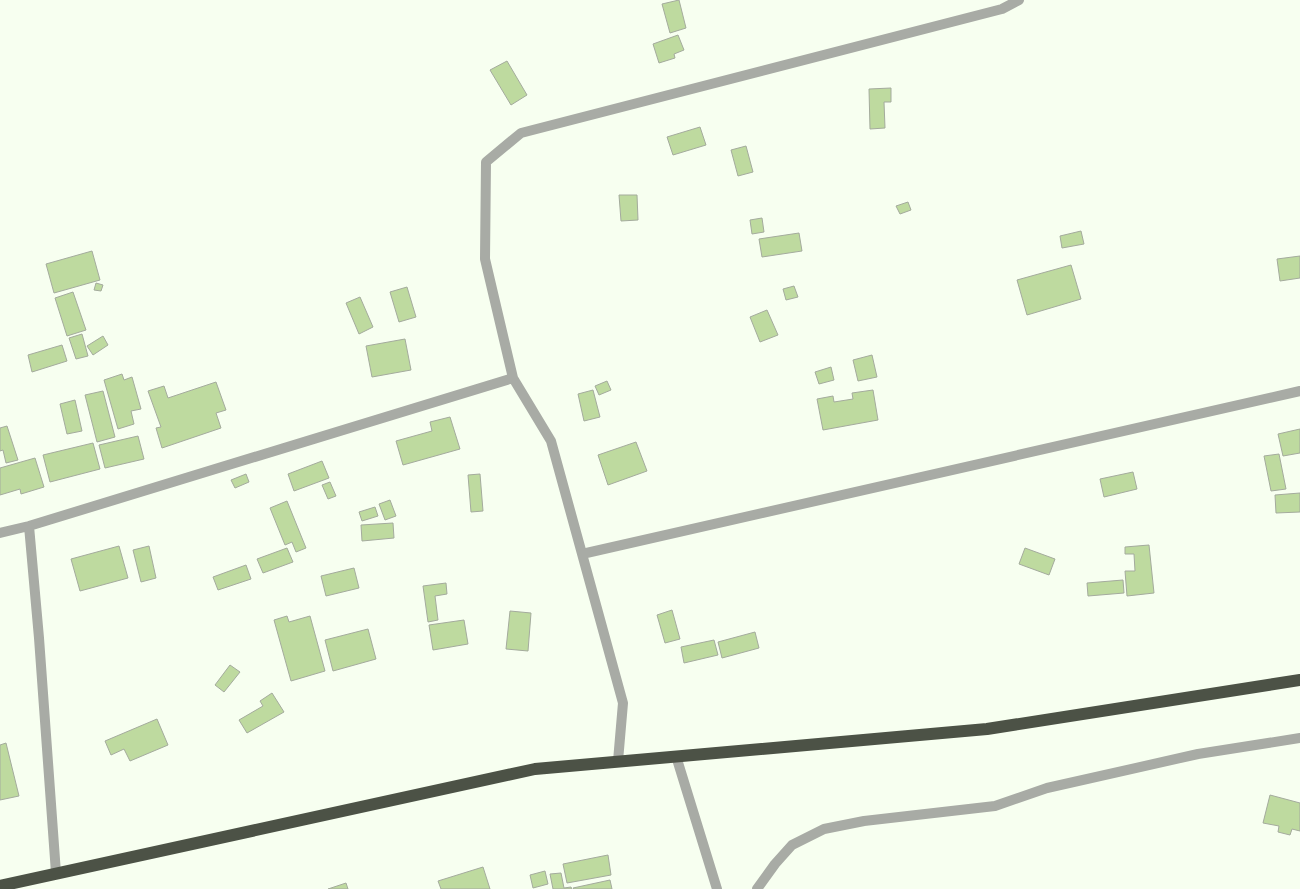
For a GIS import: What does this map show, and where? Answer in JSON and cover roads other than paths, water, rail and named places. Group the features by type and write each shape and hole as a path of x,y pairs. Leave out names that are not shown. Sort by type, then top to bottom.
{"highway":[{"path":"0,886 535,769 987,729 1300,680"}],"street":[{"path":"618,761 623,703 551,441 513,378 485,258 486,162 521,133 1002,9 1020,0"},
{"path":"0,533 29,526 513,378"},
{"path":"582,554 1300,391"},
{"path":"29,526 39,638 56,873"},
{"path":"757,889 775,864 792,845 824,829 864,821 995,806 1047,788 1198,754 1300,738"},
{"path":"676,756 717,889"}]}
